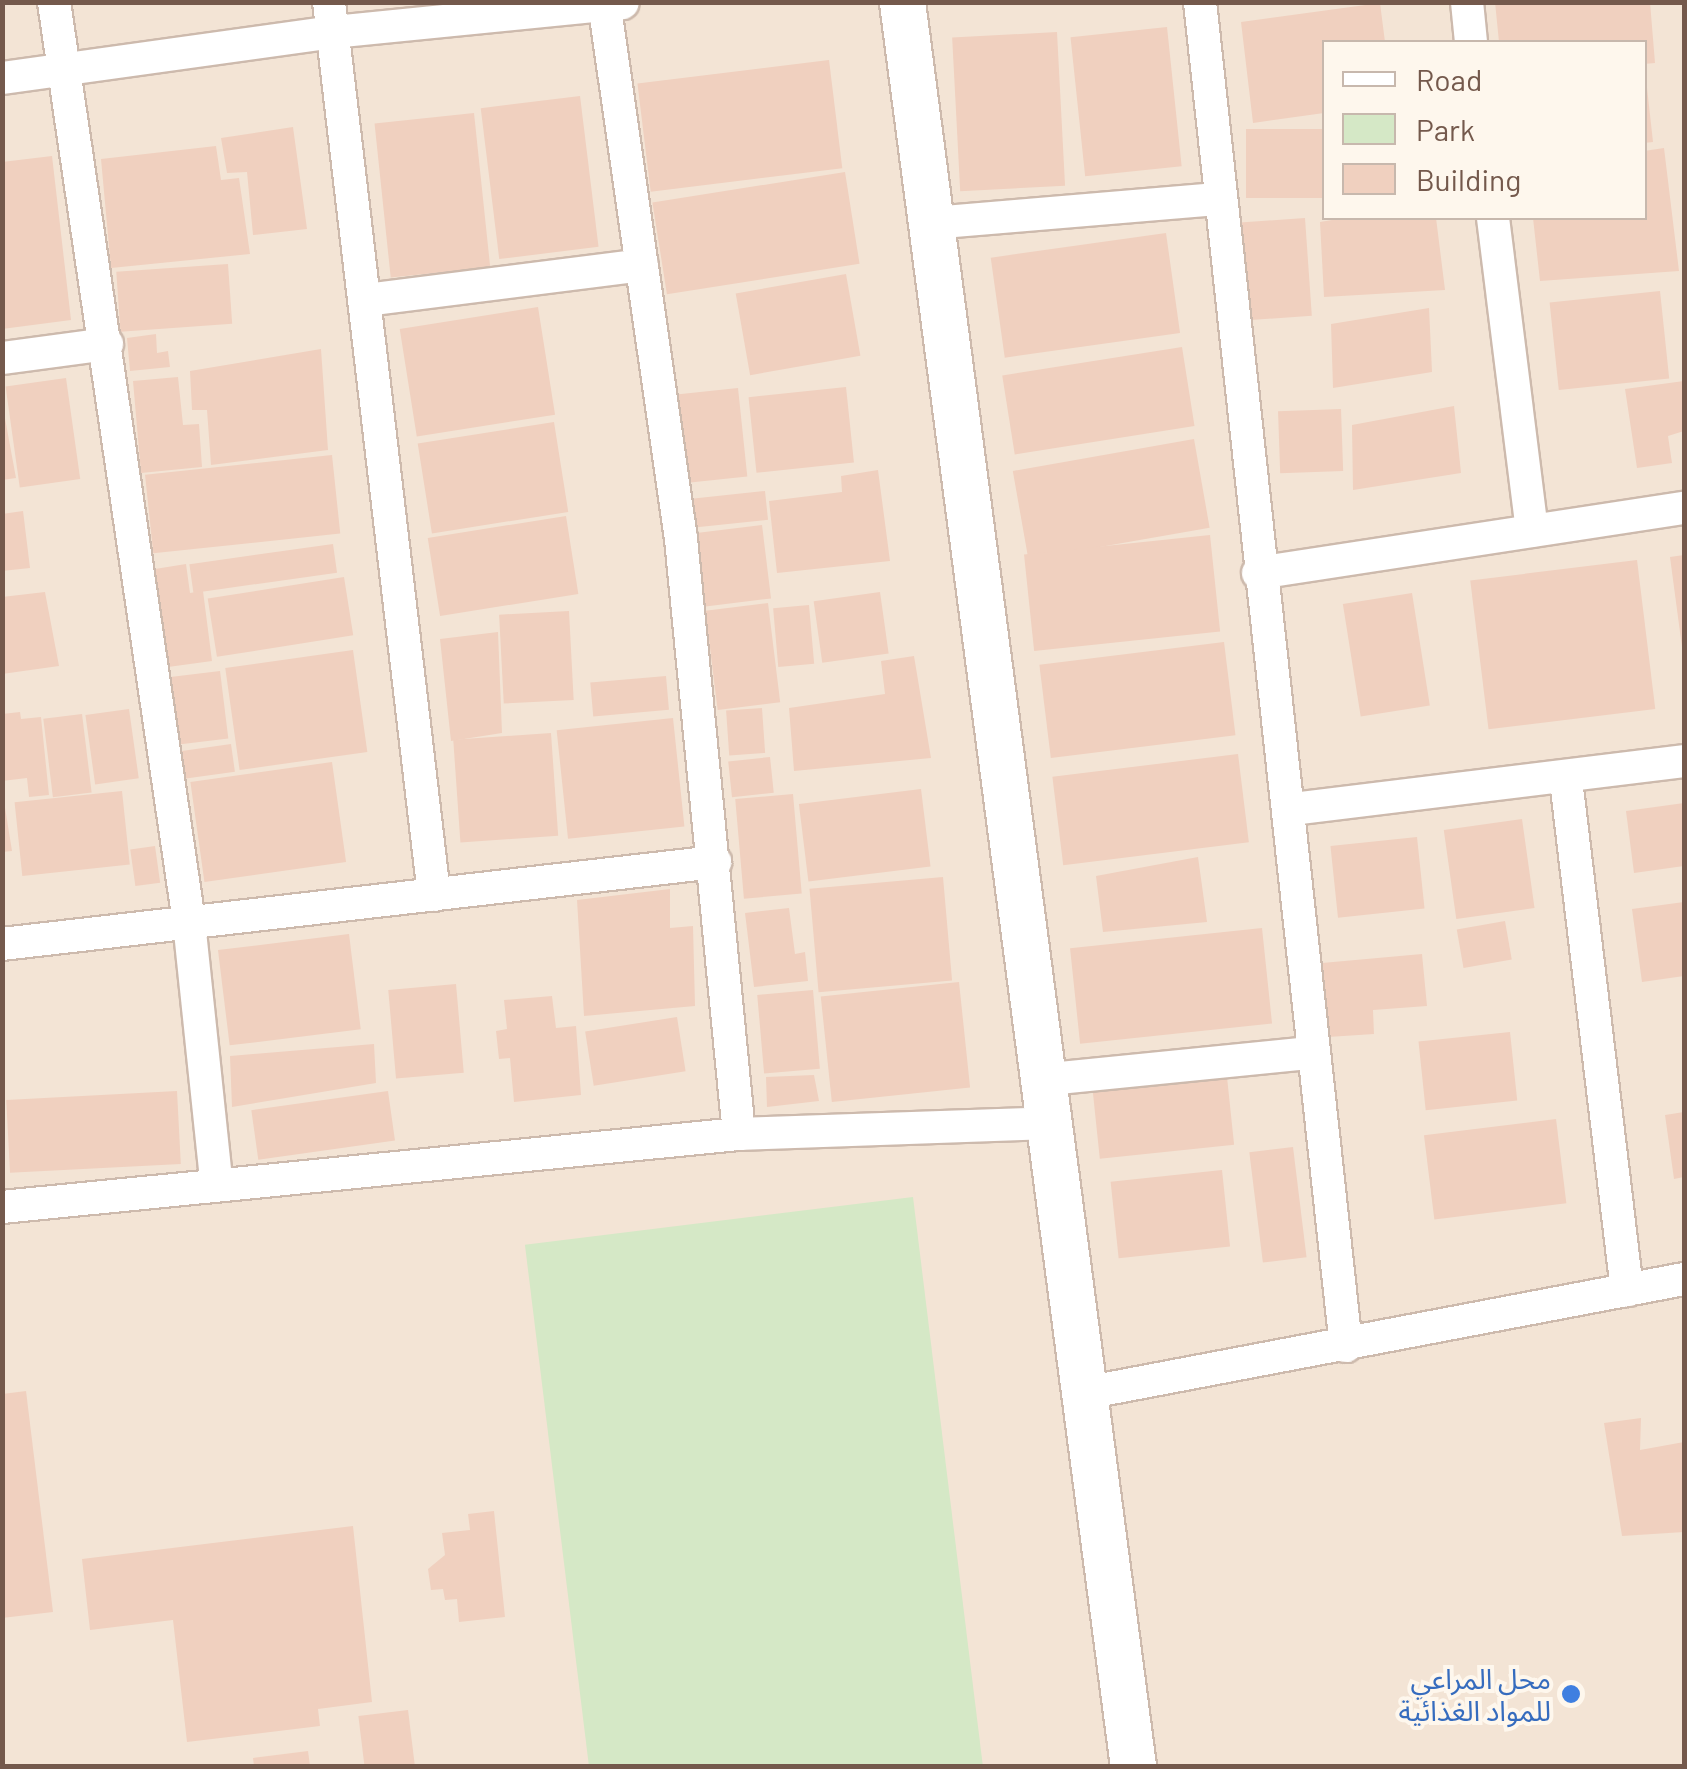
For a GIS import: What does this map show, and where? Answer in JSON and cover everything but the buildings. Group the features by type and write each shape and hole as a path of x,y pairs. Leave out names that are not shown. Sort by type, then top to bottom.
{"street":[{"path":"54,2 190,922 216,1181"},
{"path":"902,2 1039,1080 1049,1123 1133,1766"},
{"path":"1200,2 1258,573 1292,810 1310,1053 1346,1346"},
{"path":"1466,2 1472,40"},
{"path":"2,78 67,70 331,17 610,3 681,539 739,1134"},
{"path":"331,17 434,895"},
{"path":"931,222 1220,199"},
{"path":"1493,220 1532,531"},
{"path":"365,300 642,265"},
{"path":"2,358 107,344"},
{"path":"1258,573 1684,508"},
{"path":"1292,810 1566,780 1684,761"},
{"path":"1566,780 1627,1290"},
{"path":"2,944 715,862"},
{"path":"1039,1080 1310,1053"},
{"path":"2,1206 216,1181 739,1134 1049,1123"},
{"path":"1084,1393 1684,1279"}],"shaded area":[{"path":"3,3 1684,3 1684,1766 3,1766"}],"green space":[{"path":"913,1197 983,1766 589,1766 525,1245"}],"place":[{"name":"محل المراعي للمواد الغذائية","path":"1571,1694"}]}
